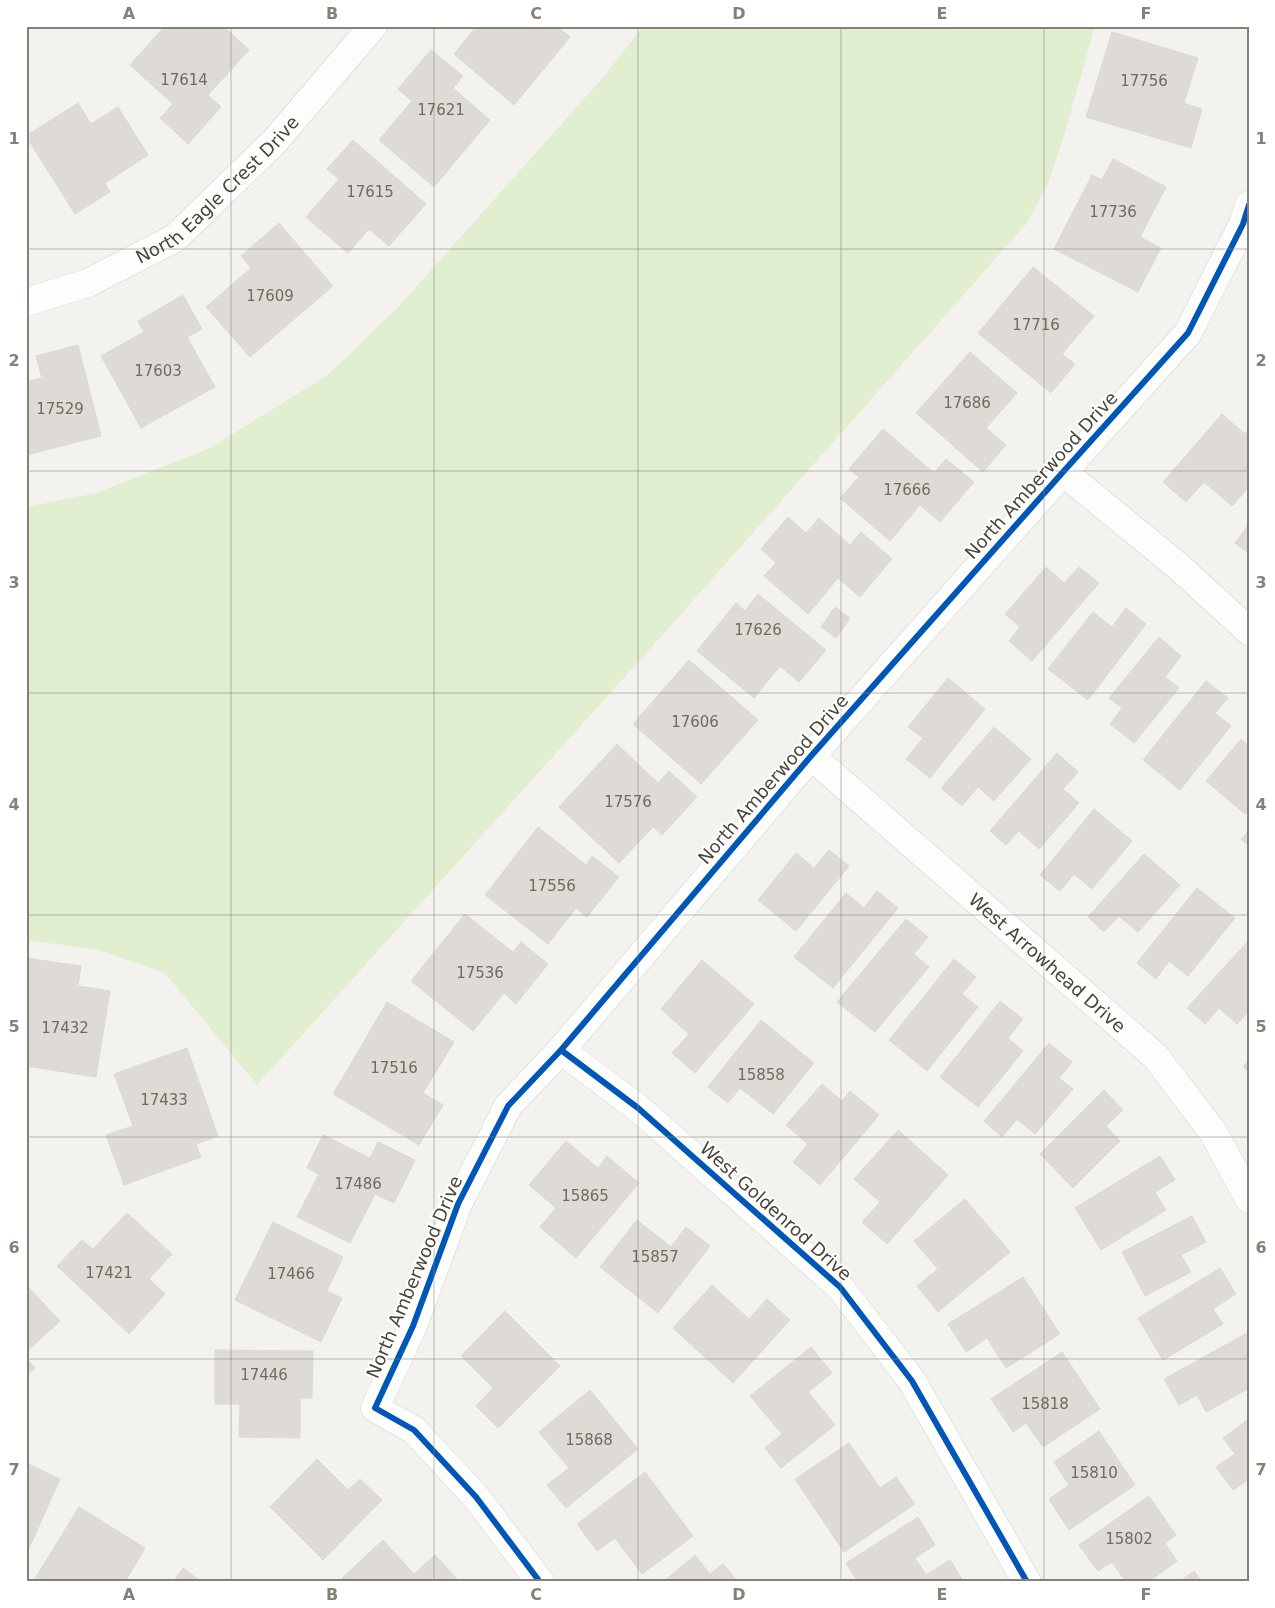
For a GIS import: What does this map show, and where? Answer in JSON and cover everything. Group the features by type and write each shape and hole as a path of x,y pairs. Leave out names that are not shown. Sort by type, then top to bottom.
{"street":[{"name":"North Eagle Crest Drive","path":"26,302 88,283 175,238 274,142 373,26"},
{"name":"North Amberwood Drive","path":"540,1582 476,1497 414,1430 375,1408 413,1326 458,1204 508,1106 561,1050 811,756 1188,333 1243,224 1249,205"},
{"path":"1063,472 1179,567 1249,631"},
{"name":"West Arrowhead Drive","path":"811,756 1155,1056 1213,1132 1249,1199"},
{"name":"West Goldenrod Drive","path":"561,1050 638,1108 840,1287 912,1381 1027,1582"}],"green space":[{"path":"643,26 1095,26 1064,136 1048,183 1027,223 667,630 257,1085 165,973 99,950 26,940 26,507 96,493 210,448 328,375 400,305 606,74"}],"building":[{"path":"165,26 223,26 249,50 208,95 221,107 188,144 160,118 173,104 130,65"},
{"path":"477,26 557,26 570,37 514,105 454,54"},
{"path":"1112,32 1198,58 1184,103 1202,109 1191,148 1086,117"},
{"path":"431,50 463,76 453,88 490,120 434,187 379,140 412,101 398,89"},
{"path":"78,103 91,124 118,107 148,155 105,183 110,192 75,214 26,136"},
{"path":"353,140 426,204 389,246 369,229 348,253 306,217 339,179 327,169"},
{"path":"1113,159 1166,187 1140,237 1161,248 1138,292 1054,249 1092,175 1102,180"},
{"path":"279,223 333,286 250,357 206,307 251,268 241,256"},
{"path":"1033,267 1094,316 1062,354 1075,364 1051,393 978,333"},
{"path":"183,295 202,329 187,337 215,387 141,428 101,356 144,332 138,321"},
{"path":"78,345 101,436 26,455 26,382 42,378 36,356"},
{"path":"970,352 1017,393 986,428 1006,445 983,472 916,413"},
{"path":"1222,414 1245,434 1249,430 1249,487 1232,506 1204,482 1186,502 1163,482"},
{"path":"883,429 934,473 946,459 974,482 940,522 920,505 890,541 840,498 859,477 849,469"},
{"path":"788,517 806,533 819,518 850,545 861,532 892,559 860,597 838,578 808,614 764,576 776,563 761,549"},
{"path":"1249,524 1249,553 1235,543"},
{"path":"1046,567 1064,583 1079,567 1099,583 1032,661 1009,641 1020,627 1005,614"},
{"path":"758,594 826,650 799,682 780,666 754,698 697,651 736,603 745,611"},
{"path":"835,607 850,618 836,638 821,627"},
{"path":"1126,608 1146,624 1088,700 1048,669 1093,612 1112,627"},
{"path":"1159,637 1181,656 1165,677 1179,688 1134,743 1110,724 1122,708 1109,698"},
{"path":"689,660 758,720 701,784 633,724"},
{"path":"948,678 985,709 930,778 906,759 923,738 908,727"},
{"path":"1206,681 1228,698 1215,713 1231,726 1180,790 1143,760"},
{"path":"994,727 1031,759 994,801 978,787 962,806 941,788"},
{"path":"1241,739 1249,746 1249,809 1245,814 1206,781"},
{"path":"617,744 658,783 669,771 697,797 662,835 653,827 619,863 559,807"},
{"path":"1057,753 1078,772 1063,789 1079,803 1039,849 1019,831 1006,845 990,831"},
{"path":"1094,809 1132,841 1092,889 1074,874 1060,891 1040,875"},
{"path":"538,827 586,865 592,856 619,877 587,917 576,908 548,944 485,895"},
{"path":"1249,831 1249,846 1241,839"},
{"path":"829,850 849,866 796,931 758,900 796,853 814,868"},
{"path":"1144,854 1180,885 1138,932 1119,916 1104,932 1088,917"},
{"path":"1197,888 1235,918 1188,976 1169,961 1156,979 1137,963"},
{"path":"877,891 898,908 833,988 794,957 846,893 864,908"},
{"path":"465,914 513,952 521,942 548,964 516,1004 504,993 473,1031 411,981"},
{"path":"906,919 928,937 914,954 929,967 875,1032 837,1002"},
{"path":"1249,940 1249,1011 1237,1024 1219,1008 1205,1024 1187,1008"},
{"path":"26,958 81,966 78,986 110,991 96,1077 26,1066"},
{"path":"954,959 976,977 962,994 978,1007 927,1071 889,1040"},
{"path":"702,960 754,1004 695,1073 672,1053 689,1034 661,1009"},
{"path":"1000,1001 1023,1019 1008,1038 1023,1051 978,1107 940,1077"},
{"path":"387,1002 454,1042 423,1093 443,1105 419,1145 333,1094"},
{"path":"761,1020 814,1063 773,1114 740,1088 728,1103 708,1087"},
{"path":"1049,1043 1072,1062 1059,1078 1073,1089 1035,1134 1017,1119 1002,1137 984,1121"},
{"path":"187,1048 218,1136 196,1144 201,1157 124,1185 106,1135 133,1126 114,1074"},
{"path":"1249,1061 1249,1073 1243,1066"},
{"path":"822,1084 842,1101 850,1091 879,1115 820,1185 793,1162 808,1144 786,1125"},
{"path":"1104,1090 1123,1110 1106,1126 1120,1141 1073,1188 1040,1154"},
{"path":"898,1130 948,1175 887,1244 862,1222 880,1202 854,1179"},
{"path":"323,1135 370,1158 378,1142 415,1160 394,1203 375,1194 350,1243 297,1217 319,1174 307,1168"},
{"path":"566,1141 598,1168 607,1156 639,1183 576,1258 540,1227 556,1208 529,1185"},
{"path":"1160,1156 1175,1180 1155,1192 1166,1210 1101,1250 1075,1208"},
{"path":"965,1199 1010,1252 938,1312 917,1286 938,1269 914,1241"},
{"path":"127,1213 172,1254 149,1279 165,1294 129,1334 57,1266 82,1240 93,1249"},
{"path":"1192,1216 1206,1242 1181,1255 1191,1272 1145,1296 1122,1252"},
{"path":"637,1220 671,1247 686,1227 710,1246 658,1313 600,1267"},
{"path":"273,1222 343,1257 327,1291 342,1298 321,1342 235,1300"},
{"path":"1220,1268 1236,1294 1213,1309 1223,1324 1163,1360 1138,1318"},
{"path":"1023,1277 1060,1334 1006,1368 987,1338 966,1352 948,1324"},
{"path":"26,1285 60,1321 26,1352"},
{"path":"712,1285 749,1319 767,1299 790,1320 733,1383 673,1328"},
{"path":"505,1311 560,1366 498,1428 476,1406 493,1388 461,1356"},
{"path":"1249,1332 1249,1388 1206,1412 1197,1395 1179,1405 1164,1379"},
{"path":"811,1347 832,1373 808,1392 835,1425 781,1468 765,1448 782,1434 750,1396"},
{"path":"215,1350 313,1351 312,1398 300,1398 300,1438 239,1437 240,1404 215,1404"},
{"path":"1062,1352 1100,1409 1043,1447 1026,1423 1013,1432 991,1399"},
{"path":"26,1358 35,1368 26,1376"},
{"path":"590,1390 638,1449 566,1508 547,1485 569,1468 539,1432"},
{"path":"1249,1419 1249,1479 1233,1490 1216,1467 1235,1454 1223,1438"},
{"path":"1099,1431 1135,1485 1069,1530 1049,1499 1069,1485 1054,1462"},
{"path":"849,1443 880,1488 896,1477 915,1504 844,1552 795,1479"},
{"path":"317,1459 348,1490 360,1479 382,1500 323,1560 270,1507"},
{"path":"26,1463 60,1479 26,1555"},
{"path":"645,1472 693,1536 642,1574 615,1538 597,1551 577,1524"},
{"path":"1149,1496 1176,1535 1165,1543 1177,1561 1148,1582 1126,1582 1112,1562 1098,1571 1079,1545"},
{"path":"79,1507 145,1548 125,1582 33,1582"},
{"path":"918,1517 935,1545 915,1558 926,1575 950,1560 964,1582 858,1582 846,1563"},
{"path":"383,1540 414,1574 435,1555 458,1580 456,1582 345,1582 342,1578"},
{"path":"695,1555 710,1574 723,1564 738,1582 663,1582"},
{"path":"183,1568 202,1582 173,1582"},
{"path":"1194,1571 1202,1582 1179,1582"}],"cycle path":[{"path":"540,1582 476,1497 414,1430 375,1408 413,1326 458,1204 508,1106 561,1050 811,756 1188,333 1243,224 1249,205"},
{"path":"561,1050 638,1108 840,1287 912,1381 1027,1582"}]}
